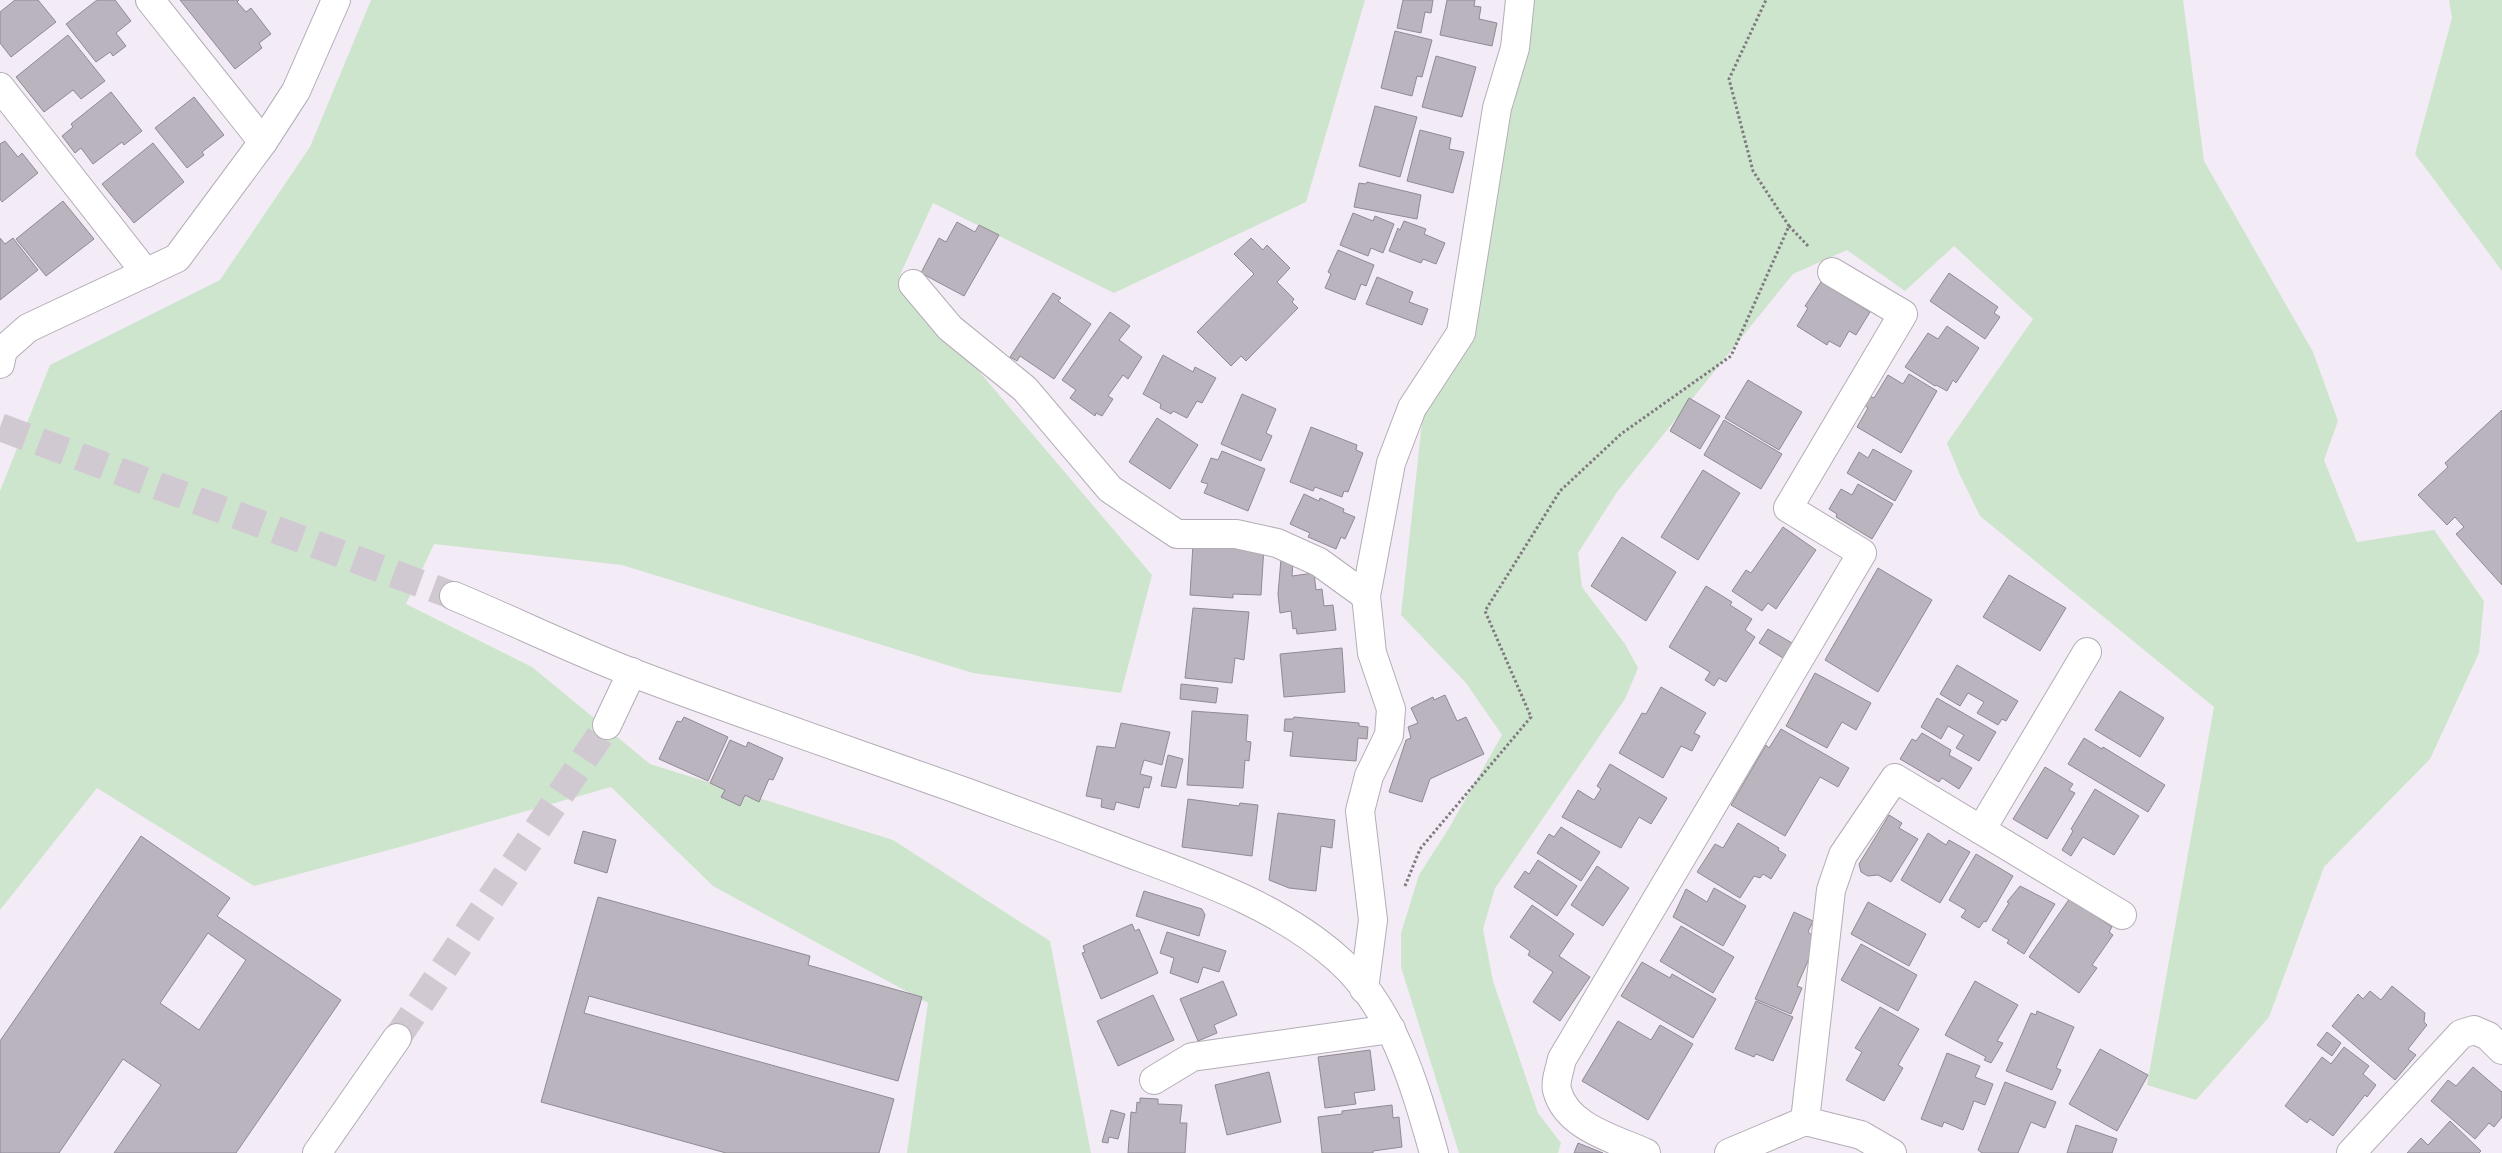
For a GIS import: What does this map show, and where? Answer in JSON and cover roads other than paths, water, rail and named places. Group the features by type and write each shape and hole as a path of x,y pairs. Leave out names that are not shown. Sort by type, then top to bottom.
{"street":[{"path":"150,0 263,142"},
{"path":"0,364 4,350 28,328 177,258 263,142 296,91 336,0"},
{"path":"1364,989 1373,920 1360,812 1369,776 1389,735 1391,708 1372,653 1366,596 1391,463 1412,408 1461,333 1497,108 1515,48 1520,0"},
{"path":"0,87 146,273"},
{"path":"0,120 28,122"},
{"path":"1646,1153 1587,1127 1565,1110 1556,1088 1562,1059 1862,553 1788,508 1903,314 1832,272"},
{"path":"913,284 950,328 1025,389 1110,489 1177,534 1236,534 1278,543 1319,562 1366,596"},
{"path":"454,596 632,672 1025,814 1212,884 1268,911 1306,935 1340,960 1364,989 1391,1029 1418,1094 1434,1153"},
{"path":"1981,830 2087,652"},
{"path":"607,725 632,672"},
{"path":"1806,1121 1831,890 1842,855 1895,778 2122,915"},
{"path":"1154,1080 1192,1057 1391,1029"},
{"path":"2351,1153 2461,1034 2474,1030 2488,1036 2502,1050"},
{"path":"317,1153 397,1038"},
{"path":"1728,1153 1806,1121 1861,1135 1892,1153"}],"tunnel":[{"path":"0,427 454,596"},
{"path":"397,1038 607,725"}]}
